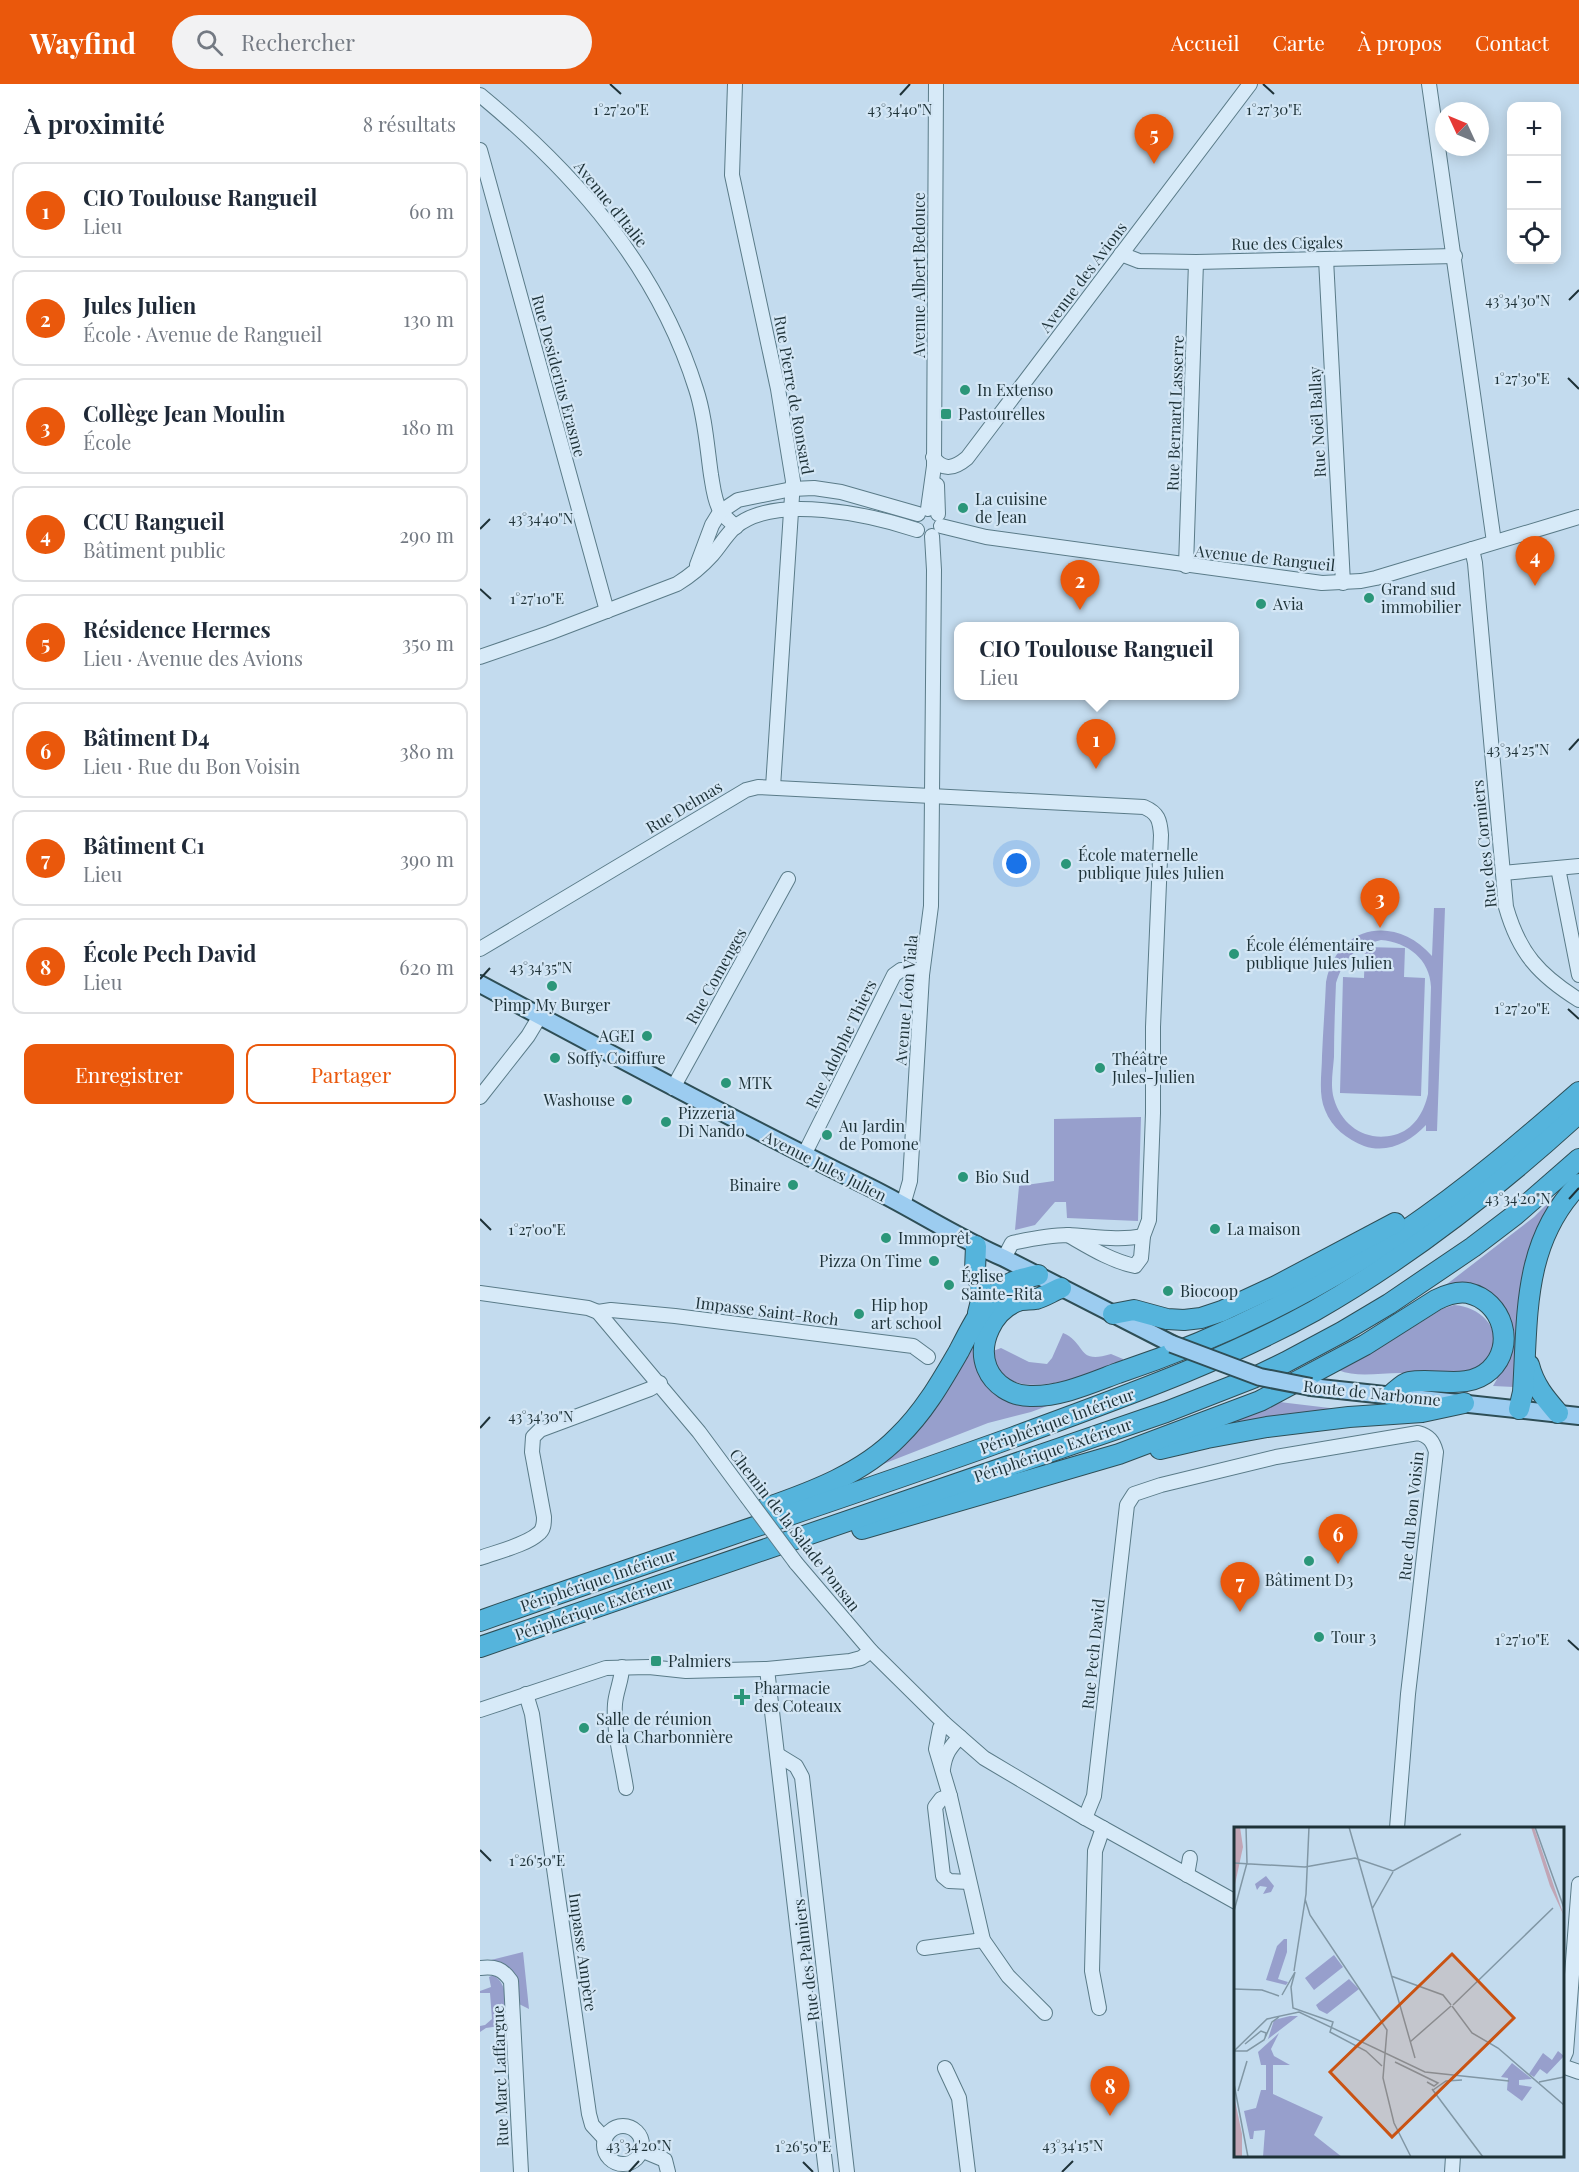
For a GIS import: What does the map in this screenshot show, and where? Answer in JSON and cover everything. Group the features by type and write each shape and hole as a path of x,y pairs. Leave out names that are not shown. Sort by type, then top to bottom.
{"highway":[{"path":"1061,1288 1035,1299 1018,1301 1005,1308 990,1326 986,1339 986,1366 993,1379 1002,1387 1029,1396 1046,1395 1079,1387 1207,1340 1296,1298 1404,1232 1475,1179 1579,1092"},
{"name":"Périphérique Intérieur","path":"480,1621 964,1455 1156,1386 1240,1349 1344,1293 1406,1252 1505,1177 1579,1113"},
{"name":"Périphérique Extérieur","path":"480,1647 1166,1412 1252,1378 1286,1362 1380,1310 1465,1253 1515,1215 1579,1160"},
{"path":"1113,1314 1134,1310 1167,1319 1184,1320 1201,1318 1222,1311 1365,1240 1443,1196 1465,1179 1475,1179"},
{"path":"1519,1409 1524,1392 1532,1270 1548,1228 1569,1194 1579,1184"},
{"path":"976,1246 975,1269 983,1293 976,1320"},
{"path":"725,1536 746,1515 822,1487 881,1452 898,1438 922,1411 986,1305 1002,1288 1023,1278 1038,1275"},
{"path":"821,1531 849,1533 1119,1454 1260,1401 1335,1362 1450,1293 1468,1293 1484,1301 1496,1311 1504,1332 1503,1348 1498,1360 1490,1370 1478,1378 1465,1382 1407,1382 1391,1395"},
{"path":"1526,1353 1536,1384 1558,1413"},
{"path":"1119,1454 1143,1453 1267,1427 1349,1417 1422,1412 1464,1403"}],"main road":[{"name":"Avenue Jules Julien","path":"480,984 673,1088 903,1205 976,1246 1172,1344"},
{"name":"Route de Narbonne","path":"1172,1344 1260,1377 1311,1388 1579,1416"}],"street":[{"name":"Rue Pierre de Ronsard","path":"735,84 732,175 778,389 792,489 773,787"},
{"name":"Avenue Albert Bedouce","path":"931,797 934,570 931,520 934,461 936,84"},
{"name":"Avenue des Avions","path":"934,461 948,468 956,467 967,459 1250,84"},
{"path":"1429,84 1494,542"},
{"name":"Avenue d'Italie","path":"480,95 515,124 567,174 623,241 661,302 697,390 720,512"},
{"name":"Rue Desiderius Erasme","path":"480,150 607,611"},
{"name":"Rue des Cigales","path":"1121,254 1138,261 1196,262 1455,256"},
{"name":"Rue Noël Ballay","path":"1326,259 1343,583"},
{"name":"Rue Bernard Lasserre","path":"1186,566 1196,262"},
{"name":"Avenue de Rangueil","path":"720,512 738,500 792,489 814,488 841,492 986,537 1295,581 1343,583 1376,578 1579,517"},
{"path":"480,657 677,584 713,555 736,526 762,513 792,508 841,513 917,530 915,522 931,520"},
{"path":"695,571 712,525 720,512 736,526"},
{"name":"Rue des Cormiers","path":"1472,549 1506,907 1517,940 1535,966 1546,978 1579,1000"},
{"name":"Rue Delmas","path":"480,949 746,790 773,787 1144,807 1156,814 1160,821 1161,835 1153,1027 1149,1220 1143,1236"},
{"name":"Avenue Léon Viala","path":"903,1205 910,1181 921,975 931,906 931,797"},
{"path":"1503,873 1579,866"},
{"path":"1557,868 1579,975"},
{"name":"Rue Comenges","path":"673,1088 788,879"},
{"name":"Rue Adolphe Thiers","path":"804,1155 894,975 901,970 916,970 921,975"},
{"path":"480,1096 528,1036 540,1016"},
{"path":"1004,1258 1012,1243 1039,1237 1068,1235 1131,1238 1143,1236 1141,1258 1135,1266 1125,1264 1068,1235"},
{"name":"Impasse Saint-Roch","path":"480,1293 588,1308 598,1312 611,1310 913,1346 928,1357"},
{"name":"Chemin de la Salade Ponsan","path":"598,1312 699,1432 795,1563 871,1651 944,1723 984,1758 1085,1818 1234,1901"},
{"path":"623,1341 622,1330 633,1313"},
{"path":"480,1558 527,1540 539,1534 544,1526 532,1452 533,1437 540,1430 650,1389 660,1383"},
{"name":"Rue du Bon Voisin","path":"1134,1494 1161,1485 1276,1457 1418,1433 1433,1442 1436,1452 1408,1694 1397,1827"},
{"name":"Rue Pech David","path":"1085,1818 1094,1796 1127,1504 1134,1494"},
{"path":"480,1710 592,1672 622,1667 686,1671 767,1668 850,1660 861,1658 871,1651"},
{"path":"622,1667 615,1702 615,1718 626,1788"},
{"name":"Rue des Palmiers","path":"767,1668 826,2172"},
{"name":"Impasse Ampère","path":"526,1694 532,1714 589,2114 592,2125 605,2139 605,2150 615,2161 631,2162 641,2150"},
{"path":"944,1723 940,1728 936,1749 950,1796 982,1940 1008,1976 1046,2013"},
{"path":"943,1771 944,1757 960,1737"},
{"name":"Rue des Palmiers","path":"778,1755 796,1766 801,1777 847,2172"},
{"path":"950,1796 941,1799 935,1807 944,1876 949,1881 969,1882"},
{"path":"1099,2008 1092,1971 1095,1851 1098,1836 1103,1828"},
{"path":"1187,1875 1190,1858"},
{"path":"1564,2058 1579,1884"},
{"path":"924,1948 982,1940"},
{"name":"Rue Marc Laffargue","path":"480,1968 496,1967 505,1972 511,1981 521,2172"},
{"path":"1564,2066 1579,2072"},
{"path":"945,2068 959,2098 968,2172"},
{"path":"605,2139 611,2130 627,2126 639,2135 641,2150 665,2160 668,2172"},
{"path":"1452,2172 1453,2157"}],"shaded area":[{"path":"1434,908 1445,908 1437,1131 1426,1131 1426,1125 1413,1137 1398,1145 1382,1148 1364,1146 1346,1136 1336,1127 1323,1104 1321,1076 1326,982 1332,963 1342,948 1355,938 1369,932 1385,931 1401,934 1417,943 1432,956","holes":["1381,940 1391,941 1408,948 1422,960 1430,977 1428,1094 1421,1114 1412,1125 1401,1133 1384,1137 1365,1134 1349,1124 1338,1109 1332,1084 1336,983 1352,954 1372,943"]},
{"path":"1365,947 1405,948 1404,977 1425,978 1421,1096 1340,1093 1343,977 1364,978"},
{"path":"1141,1117 1138,1221 1067,1218 1066,1202 1055,1202 1035,1225 1015,1230 1019,1186 1054,1181 1054,1119"},
{"path":"1559,1192 1562,1195 1514,1387 1493,1386 1497,1379 1505,1314 1438,1291 1534,1217"},
{"path":"1454,1305 1480,1314 1491,1326 1494,1343 1490,1356 1476,1371 1360,1374 1338,1370 1373,1352 1442,1309"},
{"path":"1063,1333 1071,1337 1087,1355 1100,1357 1111,1354 1123,1359 1124,1363 1068,1380 1028,1385 1011,1380 999,1369 993,1351 1001,1348 1029,1362 1047,1364"},
{"path":"973,1342 976,1342 982,1375 1066,1399 1031,1412 988,1423 878,1466"},
{"path":"1271,1401 1338,1409 1229,1426 1227,1421"},
{"path":"523,1952 529,2009 519,2004 518,1987 509,1968 487,1961"},
{"path":"493,1975 505,1991 506,2025 486,2028 480,2032 480,2026 492,2019 490,1993 480,1993 480,1991 491,1987 489,1977"}],"place":[{"name":"Résidence Hermes","path":"1154,164"},
{"name":"In Extenso","path":"965,390"},
{"name":"Pastourelles","path":"946,414"},
{"name":"La cuisine de Jean","path":"963,508"},
{"name":"CCU Rangueil","path":"1535,586"},
{"name":"Grand sud immobilier","path":"1369,598"},
{"name":"Avia","path":"1261,604"},
{"name":"Jules Julien","path":"1080,610"},
{"name":"CIO Toulouse Rangueil","path":"1096,769"},
{"name":"École maternelle publique Jules Julien","path":"1066,864"},
{"name":"Collège Jean Moulin","path":"1380,928"},
{"name":"École élémentaire publique Jules Julien","path":"1234,954"},
{"name":"Pimp My Burger","path":"552,986"},
{"name":"AGEI","path":"647,1036"},
{"name":"Soffy Coiffure","path":"555,1058"},
{"name":"Théâtre Jules-Julien","path":"1100,1068"},
{"name":"MTK","path":"726,1083"},
{"name":"Washouse","path":"627,1100"},
{"name":"Pizzeria Di Nando","path":"666,1122"},
{"name":"Au Jardin de Pomone","path":"827,1135"},
{"name":"Bio Sud","path":"963,1177"},
{"name":"Binaire","path":"793,1185"},
{"name":"La maison","path":"1215,1229"},
{"name":"Immoprêt","path":"886,1238"},
{"name":"Pizza On Time","path":"934,1261"},
{"name":"Église Sainte-Rita","path":"949,1285"},
{"name":"Biocoop","path":"1168,1291"},
{"name":"Hip hop art school","path":"859,1314"},
{"name":"Bâtiment D3","path":"1309,1561"},
{"name":"Bâtiment D4","path":"1338,1564"},
{"name":"Bâtiment C1","path":"1240,1612"},
{"name":"Tour 3","path":"1319,1637"},
{"name":"Palmiers","path":"656,1661"},
{"name":"Pharmacie des Coteaux","path":"742,1697"},
{"name":"Salle de réunion de la Charbonnière","path":"584,1728"},
{"name":"École Pech David","path":"1110,2116"}]}
